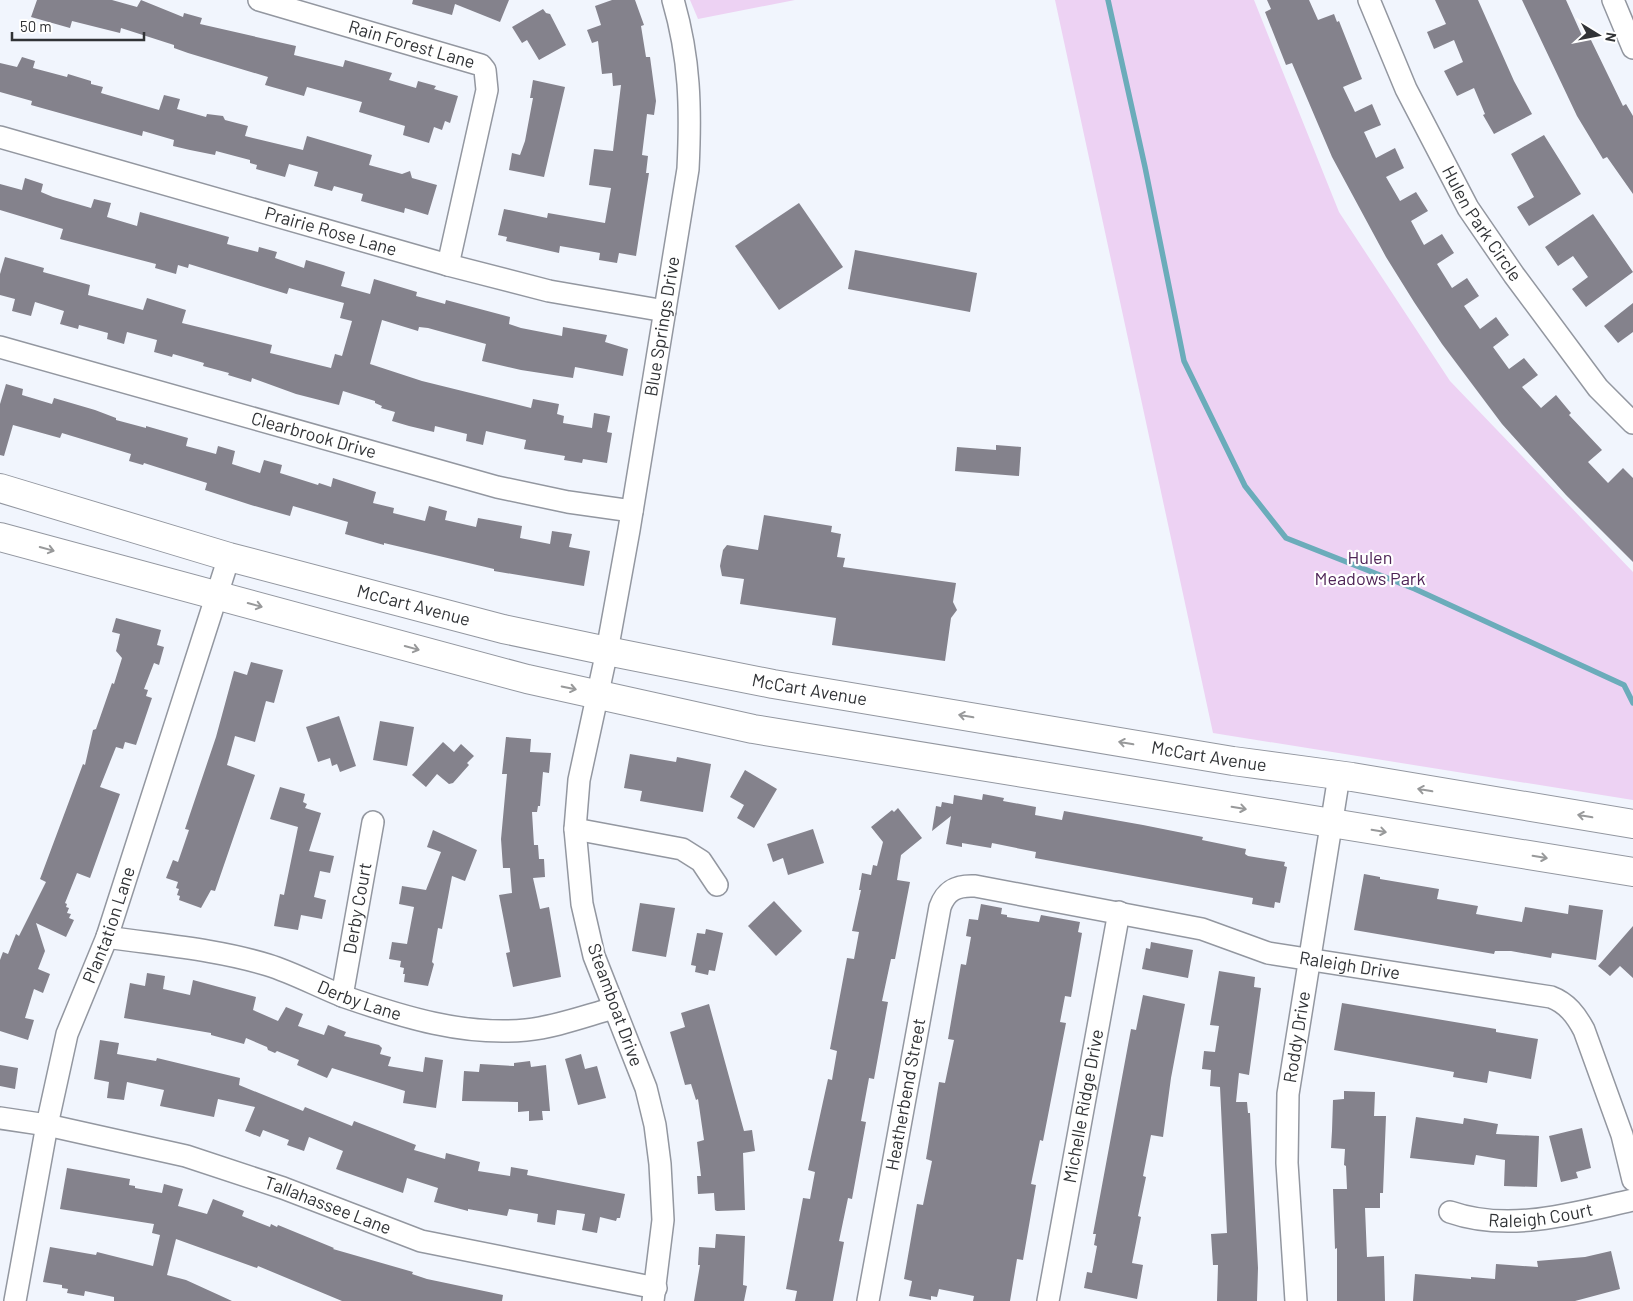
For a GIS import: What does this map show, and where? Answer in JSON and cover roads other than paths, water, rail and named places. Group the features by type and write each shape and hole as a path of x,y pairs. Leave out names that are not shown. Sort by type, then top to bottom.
{"main road":[{"name":"McCart Avenue","path":"0,488 228,557 503,629 607,651 773,684 1233,761 1339,776 1633,824"},
{"path":"0,537 527,679 753,728 1633,872"}],"street":[{"name":"Rain Forest Lane","path":"259,0 446,54 481,65 485,70 487,90 448,265"},
{"name":"Blue Springs Drive","path":"607,651 688,169 691,115 684,36 673,0"},
{"name":"Hulen Park Circle","path":"1369,0 1406,89 1468,208 1514,275 1598,388 1633,423"},
{"path":"1613,0 1633,48"},
{"name":"Prairie Rose Lane","path":"0,137 448,265 549,290 665,311"},
{"name":"Clearbrook Drive","path":"0,347 497,488 568,502 632,511"},
{"name":"Plantation Lane","path":"15,1301 47,1125 67,1034 107,937 228,557"},
{"name":"Steamboat Drive","path":"607,651 579,780 575,829 582,904 594,956 646,1088 654,1125 660,1164 663,1220 654,1294"},
{"name":"Roddy Drive","path":"1296,1301 1286,1136 1290,1072 1339,776"},
{"name":"Derby Court","path":"342,996 373,822"},
{"path":"575,829 682,850 701,860 717,885"},
{"name":"Raleigh Drive","path":"949,891 958,886 975,886 1202,928 1268,953 1551,997 1560,1000 1577,1017 1584,1030 1622,1135 1633,1180"},
{"name":"Heatherbend Street","path":"868,1301 940,907 949,891"},
{"name":"Michelle Ridge Drive","path":"1048,1301 1119,912"},
{"name":"Derby Lane","path":"107,937 232,956 269,966 342,996 408,1019 458,1028 500,1031 549,1026 614,1008"},
{"name":"Tallahassee Lane","path":"0,1118 47,1125 186,1156 282,1188 421,1242 654,1294"},
{"name":"Raleigh Court","path":"1450,1212 1484,1220 1523,1220 1557,1216 1633,1200"}],"waterway":[{"path":"1108,0 1145,167 1184,361 1245,486 1286,538 1415,589 1624,685 1633,703"}],"park label":[{"name":"Hulen Meadows Park","path":"1370,568"}]}
